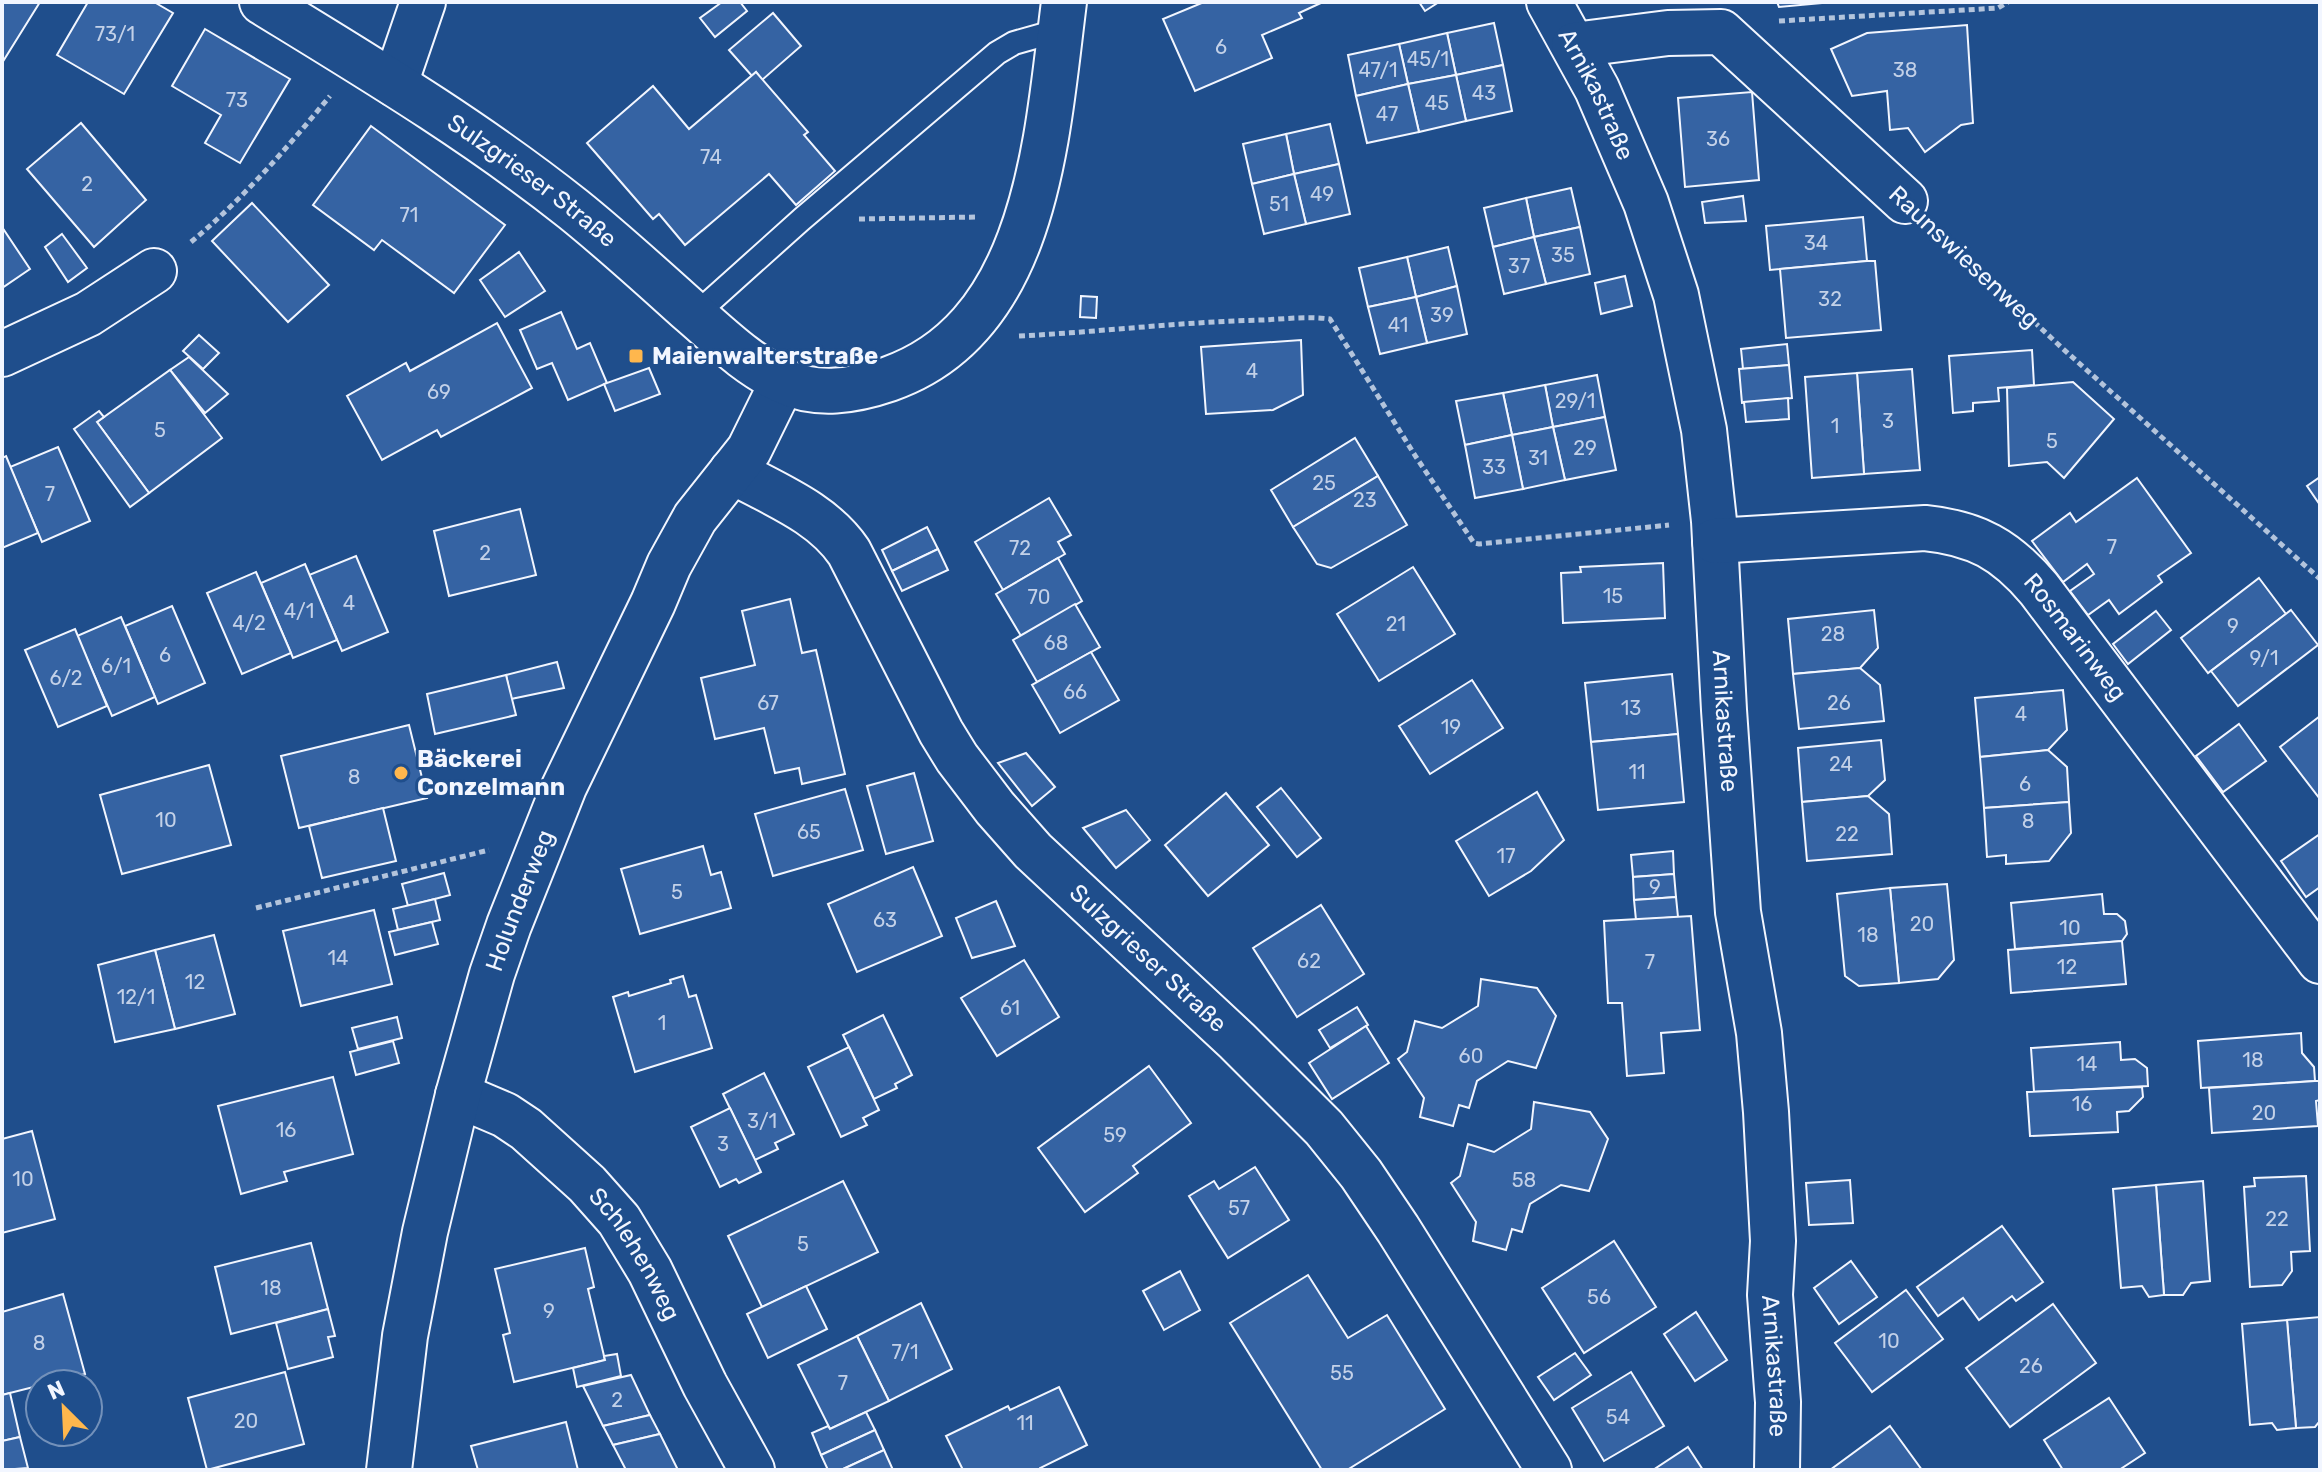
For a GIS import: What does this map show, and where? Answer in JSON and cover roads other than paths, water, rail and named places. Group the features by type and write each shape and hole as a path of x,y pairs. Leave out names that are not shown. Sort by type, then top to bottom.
{"street":[{"name":"Sulzgrieser Straße","path":"262,2 395,84 550,191 749,361 783,381"},
{"path":"395,84 423,2"},
{"name":"Arnikastraße","path":"1549,2 1574,45 1630,163 1664,255 1676,295 1704,430 1714,531 1738,912 1759,1033 1766,1112 1773,1241 1770,1295 1778,1402 1777,1470"},
{"path":"783,381 801,388 819,390 860,388 915,368 938,355 972,324 992,296 1029,215 1043,153 1062,16"},
{"name":"Raunswiesenweg","path":"1574,45 1668,33 1721,32 1905,201"},
{"path":"2,354 88,314 154,271"},
{"name":"Holunderweg","path":"389,1470 397,1390 413,1290 438,1173 496,962 564,787 678,547 695,518 758,434 783,381"},
{"name":"Sulzgrieser Straße","path":"732,471 831,529 849,552 941,732 1003,818 1077,893 1237,1041 1333,1139 1398,1229 1549,1470"},
{"name":"Rosmarinweg","path":"1714,531 1925,528 1972,536 1999,552 2039,589 2320,961"},
{"name":"Schlehenweg","path":"458,1095 505,1115 526,1129 587,1184 619,1220 640,1251 705,1385 752,1470"}],"lane":[{"path":"695,315 997,53 1062,16"}],"place":[{"name":"Maienwalterstraße","path":"636,356"},
{"name":"Bäckerei Conzelmann","path":"401,773"}]}
